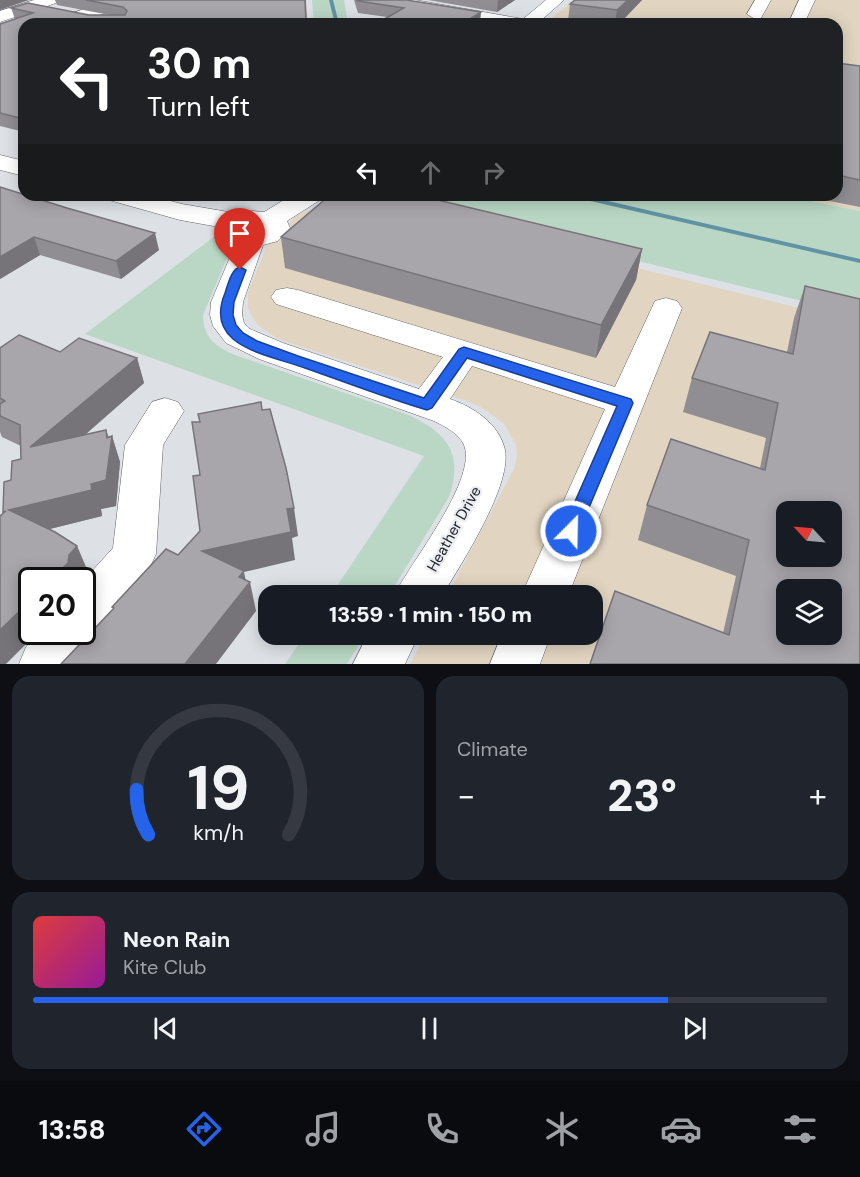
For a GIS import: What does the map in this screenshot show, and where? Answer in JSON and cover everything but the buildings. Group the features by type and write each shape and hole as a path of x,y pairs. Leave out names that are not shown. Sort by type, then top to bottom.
{"street":[{"path":"0,17 50,0"},
{"path":"79,17 124,0"},
{"path":"407,0 409,5 488,18"},
{"path":"533,18 556,0"},
{"path":"799,18 807,0"},
{"path":"29,7 85,18"},
{"path":"0,162 18,167"},
{"path":"140,201 180,212 254,227 300,201"},
{"name":"Heather Drive","path":"254,227 227,302 226,315 229,326 238,336 271,351 427,405 466,421 477,434 485,451 485,472 475,496 423,585"},
{"path":"287,297 626,403"},
{"path":"549,585 666,308"},
{"path":"427,405 464,352"},
{"path":"96,600 134,554 144,445 165,411"},
{"path":"44,664 60,645"},
{"path":"378,664 389,645"},
{"path":"514,664 522,645"}],"shaded area":[{"path":"574,0 860,0 860,211 811,201 843,201 843,18 552,18"},
{"path":"328,201 365,201 860,323 860,664 410,664 420,645 603,645 603,585 452,585 514,469 517,457 516,445 504,424 470,402 278,339 259,326 252,317 248,308 248,292 268,244 295,217"}],"green space":[{"path":"312,0 344,0 347,18 314,18"},
{"path":"392,201 811,201 860,211 860,315"},
{"path":"223,230 231,235 233,244 203,315 205,330 212,341 235,355 406,414 432,428 449,446 454,468 449,497 395,585 338,585 424,456 85,334"},
{"path":"298,645 359,645 347,664 285,664"}],"waterway":[{"path":"331,0 336,18"},
{"path":"599,201 860,261"}],"route":[{"path":"240,270 227,302 226,315 229,326 238,336 252,344 293,359 427,405 464,352 626,403 571,531"}]}
